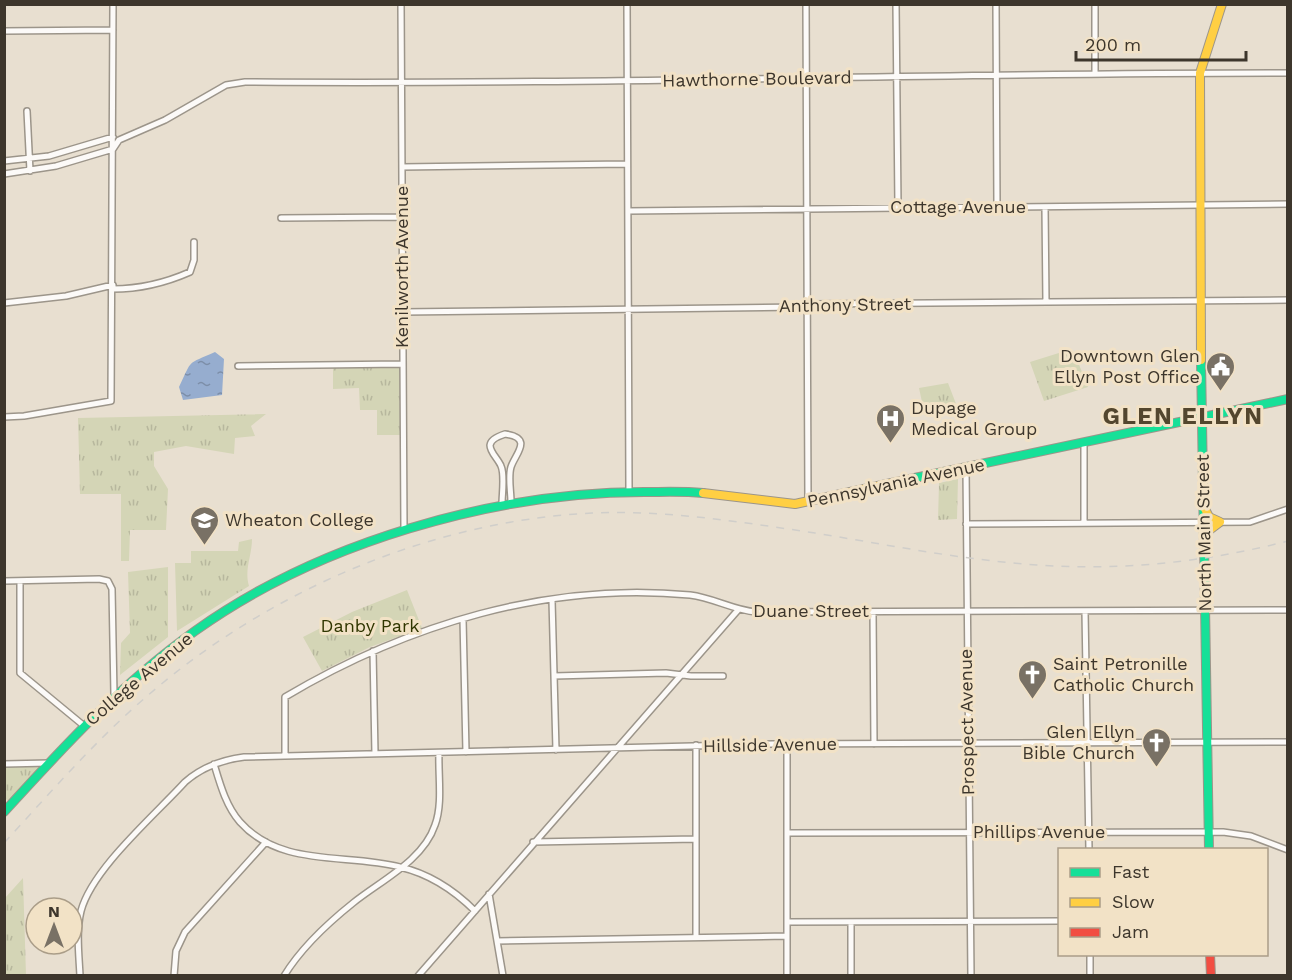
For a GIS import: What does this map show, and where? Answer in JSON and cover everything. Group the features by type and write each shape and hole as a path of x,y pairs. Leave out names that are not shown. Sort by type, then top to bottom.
{"street":[{"path":"4,417 24,416 111,401 113,4"},
{"name":"Kenilworth Avenue","path":"401,4 404,530"},
{"path":"627,4 629,490"},
{"path":"806,4 808,501"},
{"path":"896,4 898,207"},
{"path":"996,4 998,207"},
{"path":"1095,4 1095,74"},
{"name":"North Main Street","path":"1209,848 1202,523 1200,73 1222,4"},
{"path":"4,31 113,30"},
{"name":"Hawthorne Boulevard","path":"113,149 119,140 170,117 226,85 245,82 627,82 896,75 1287,73"},
{"path":"27,111 30,171"},
{"path":"4,160 73,150 113,137"},
{"path":"4,174 30,171 113,149"},
{"path":"402,167 627,164"},
{"name":"Cottage Avenue","path":"628,212 1287,204"},
{"path":"1045,207 1046,302"},
{"path":"281,218 402,217"},
{"path":"113,285 113,289 144,287 190,272 194,260 194,242"},
{"path":"4,303 66,296 113,285"},
{"name":"Anthony Street","path":"403,312 1287,300"},
{"path":"238,366 403,364"},
{"name":"Pennsylvania Avenue","path":"232,607 323,561 404,530 511,502 629,490 712,493 795,504 1287,399"},
{"path":"502,504 501,466 491,454 490,447 493,441 505,434 518,440 521,445 520,452 511,468 511,502"},
{"path":"1084,444 1084,522"},
{"name":"Prospect Avenue","path":"966,469 971,975"},
{"path":"1203,505 1209,517 1220,522"},
{"path":"966,524 1250,522 1287,509"},
{"path":"1204,545 1208,531 1220,522"},
{"path":"4,581 99,579 108,581 112,588 114,695"},
{"path":"20,581 20,673 83,725"},
{"name":"Duane Street","path":"285,756 285,697 373,651 463,619 552,600 605,593 688,595 712,598 738,610 873,612 1287,610"},
{"path":"552,600 556,750"},
{"name":"College Avenue","path":"6,808 114,695 177,644 232,607"},
{"path":"418,975 738,610"},
{"path":"1085,611 1089,848"},
{"path":"873,612 874,744"},
{"path":"463,619 466,752"},
{"path":"373,651 375,754"},
{"path":"554,676 723,676"},
{"name":"Hillside Avenue","path":"214,764 253,757 696,745 1287,742"},
{"path":"787,744 787,975"},
{"path":"696,745 696,937"},
{"path":"284,975 321,932 344,911 402,867 425,843 435,827 438,812 439,753"},
{"path":"4,764 49,763"},
{"path":"80,975 79,921 92,886 185,782 214,764 231,809 241,824 266,842 287,852 312,857 368,861 402,867 443,884 475,911"},
{"name":"Phillips Avenue","path":"787,832 1209,832 1242,834 1287,850"},
{"path":"533,842 696,839"},
{"path":"174,975 176,951 185,932 266,842"},
{"path":"489,894 503,975"},
{"path":"787,922 1058,921"},
{"path":"851,922 851,975"},
{"path":"497,941 787,936"},
{"path":"1090,956 1090,975"},
{"path":"1210,956 1210,975"}],"green space":[{"path":"1062,352 1074,352 1088,387 1044,401 1030,362"},
{"path":"401,366 402,435 377,435 377,410 360,410 359,388 333,389 333,367"},
{"path":"948,383 958,409 925,416 919,388"},
{"path":"266,414 251,426 255,436 235,438 234,454 186,446 154,452 154,466 168,489 166,530 130,530 129,561 121,561 121,494 80,494 78,418"},
{"path":"958,479 957,519 938,520 939,483"},
{"path":"252,539 247,574 249,586 177,631 175,563 191,563 191,551 238,551 239,542"},
{"path":"168,567 168,637 120,675 121,643 130,633 128,572"},
{"name":"Danby Park","path":"407,590 422,628 370,647 322,671 303,637 352,612"},
{"path":"45,764 10,803 5,798 4,765"},
{"path":"23,878 26,975 5,975 5,898"}],"water":[{"path":"215,352 224,359 222,395 183,400 179,387 191,364"}],"railway":[{"path":"4,843 73,768 127,714 194,659 244,625 298,594 354,568 412,547 471,530 531,519 592,513 648,513 759,525 981,560 1069,567 1164,563 1226,554 1288,541"}],"traffic: fast":[{"path":"1201,360 1209,848"},
{"path":"910,479 1288,399"},
{"path":"4,812 72,739 118,694 168,651 243,600 296,572 351,548 409,528 527,501 586,494 703,493"}],"traffic: slow":[{"path":"1201,360 1200,73 1222,4"},
{"path":"703,493 795,504 910,479"},
{"path":"1203,505 1209,517 1220,522 1208,531 1205,543"}],"traffic: jam":[{"path":"1210,956 1211,976"}],"place":[{"name":"Downtown Glen Ellyn Post Office","path":"1221,392"},
{"name":"Dupage Medical Group","path":"890,444"},
{"name":"Wheaton College","path":"204,546"},
{"name":"Saint Petronille Catholic Church","path":"1032,700"},
{"name":"Glen Ellyn Bible Church","path":"1156,768"}],"district":[{"name":"GLEN ELLYN","path":"1183,416"}]}
